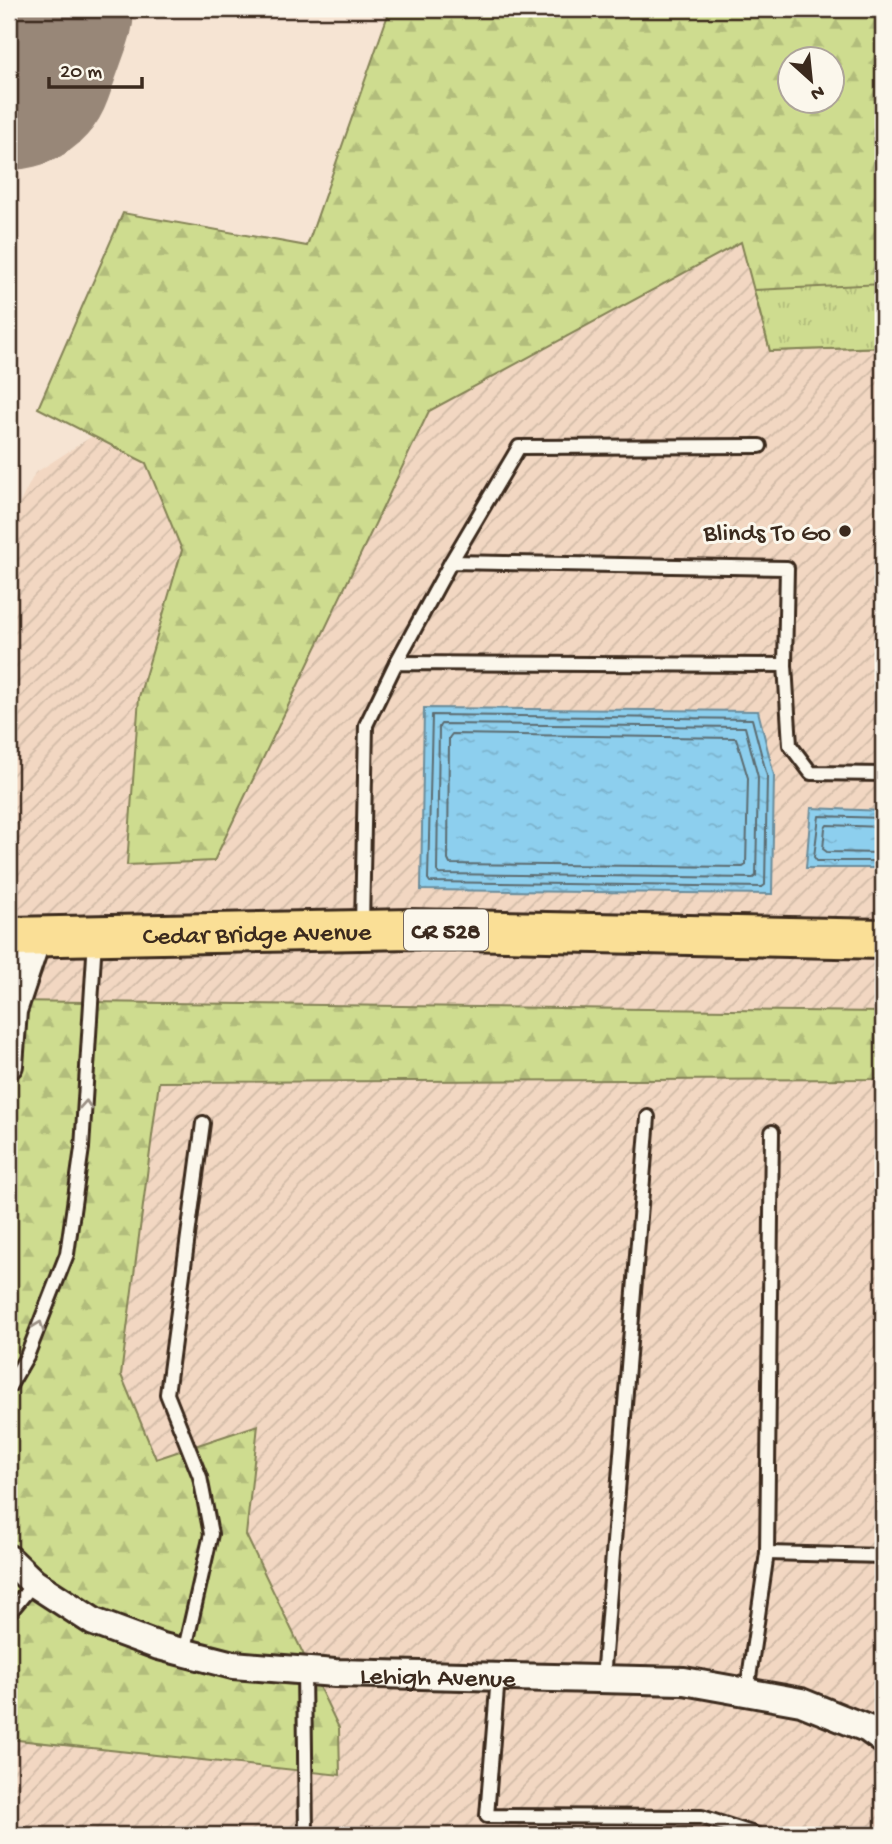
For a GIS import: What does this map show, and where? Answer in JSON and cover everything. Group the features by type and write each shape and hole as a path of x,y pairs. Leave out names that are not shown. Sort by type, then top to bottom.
{"main road":[{"name":"Cedar Bridge Avenue","path":"23,937 362,930 883,939"}],"street":[{"path":"9,1065 23,937"},
{"name":"Lehigh Avenue","path":"9,1559 34,1583 94,1622 159,1646 233,1665 304,1670 684,1681 801,1702 868,1729 883,1740"}],"lane":[{"path":"362,930 366,725 451,562 519,447 760,446"},
{"path":"451,562 787,568 785,665 790,745 811,773 883,774"},
{"path":"396,663 785,665"},
{"path":"9,1387 27,1356 67,1254 82,1148 95,935"},
{"path":"603,1679 648,1116"},
{"path":"184,1653 211,1534 200,1477 167,1394 203,1123"},
{"path":"747,1692 767,1553 772,1132"},
{"path":"767,1553 883,1556"},
{"path":"9,1613 34,1583"},
{"path":"304,1670 306,1835"},
{"path":"498,1676 487,1816 702,1817 758,1835"}],"shaded area":[{"path":"883,9 883,1835 9,1835 9,524 35,473 237,343 776,64 776,116 846,116 846,46 811,46"}],"green space":[{"path":"390,9 883,9 883,347 770,351 741,242 429,411 214,861 127,865 139,697 182,550 146,463 38,408 123,213 307,246"},
{"path":"883,284 883,347 770,351 754,290"},
{"path":"9,1001 883,1012 883,1079 159,1082 121,1375 156,1459 258,1425 246,1535 339,1728 340,1775 9,1739"}],"water":[{"path":"424,708 758,711 774,775 772,894 421,890"},
{"path":"811,808 883,811 883,868 806,868"}],"runway":[{"path":"9,65 29,9"}],"place":[{"name":"Blinds To Go","path":"845,531"}]}
